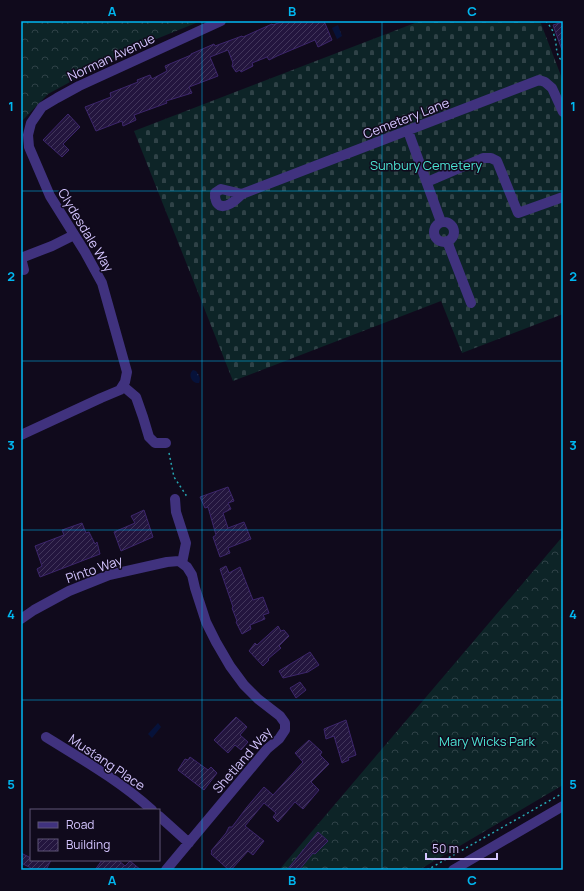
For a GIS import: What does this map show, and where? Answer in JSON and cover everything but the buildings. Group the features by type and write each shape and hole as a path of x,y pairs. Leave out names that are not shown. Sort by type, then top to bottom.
{"street":[{"name":"Norman Avenue","path":"28,135 31,123 42,107 57,98 79,86 221,21"},
{"name":"Cemetery Lane","path":"242,194 539,80 545,82 552,88 563,112"},
{"path":"408,131 440,222 448,222 454,230 453,237 447,241 471,303"},
{"name":"Clydesdale Way","path":"28,135 29,147 50,196 85,252 102,283 126,372 126,382 122,386"},
{"path":"427,182 483,158 491,158 497,161 518,212 563,196"},
{"path":"24,270 21,258 52,246 74,235"},
{"path":"21,435 120,390 122,386 136,397 148,437 155,443 166,443"},
{"path":"175,499 176,512 186,543 182,563"},
{"name":"Pinto Way","path":"21,619 34,610 69,591 109,576 167,562 179,561 182,563"},
{"name":"Shetland Way","path":"166,870 267,749 279,739 285,730 285,724 280,716 258,699 244,685 230,666 206,622 192,575 187,567 182,563"},
{"name":"Mustang Place","path":"46,737 119,783 151,809"},
{"path":"453,870 563,806"},
{"path":"160,817 189,843"}],"path":[{"path":"546,21 554,35 556,51 559,59 563,62"},
{"path":"166,443 174,477 186,495 175,499"},
{"path":"428,870 563,793"}],"green space":[{"path":"21,21 201,21 129,50 48,94 21,122"},
{"name":"Sunbury Cemetery","path":"420,21 540,21 563,81 563,314 462,353 441,301 233,381 134,131"},
{"name":"Mary Wicks Park","path":"563,536 563,785 419,870 279,870"}],"water":[{"path":"338,25 342,36 337,39 332,28"},
{"path":"193,370 199,375 199,383 193,381 191,378 191,372"},
{"path":"158,723 161,727 152,738 148,734"}]}
